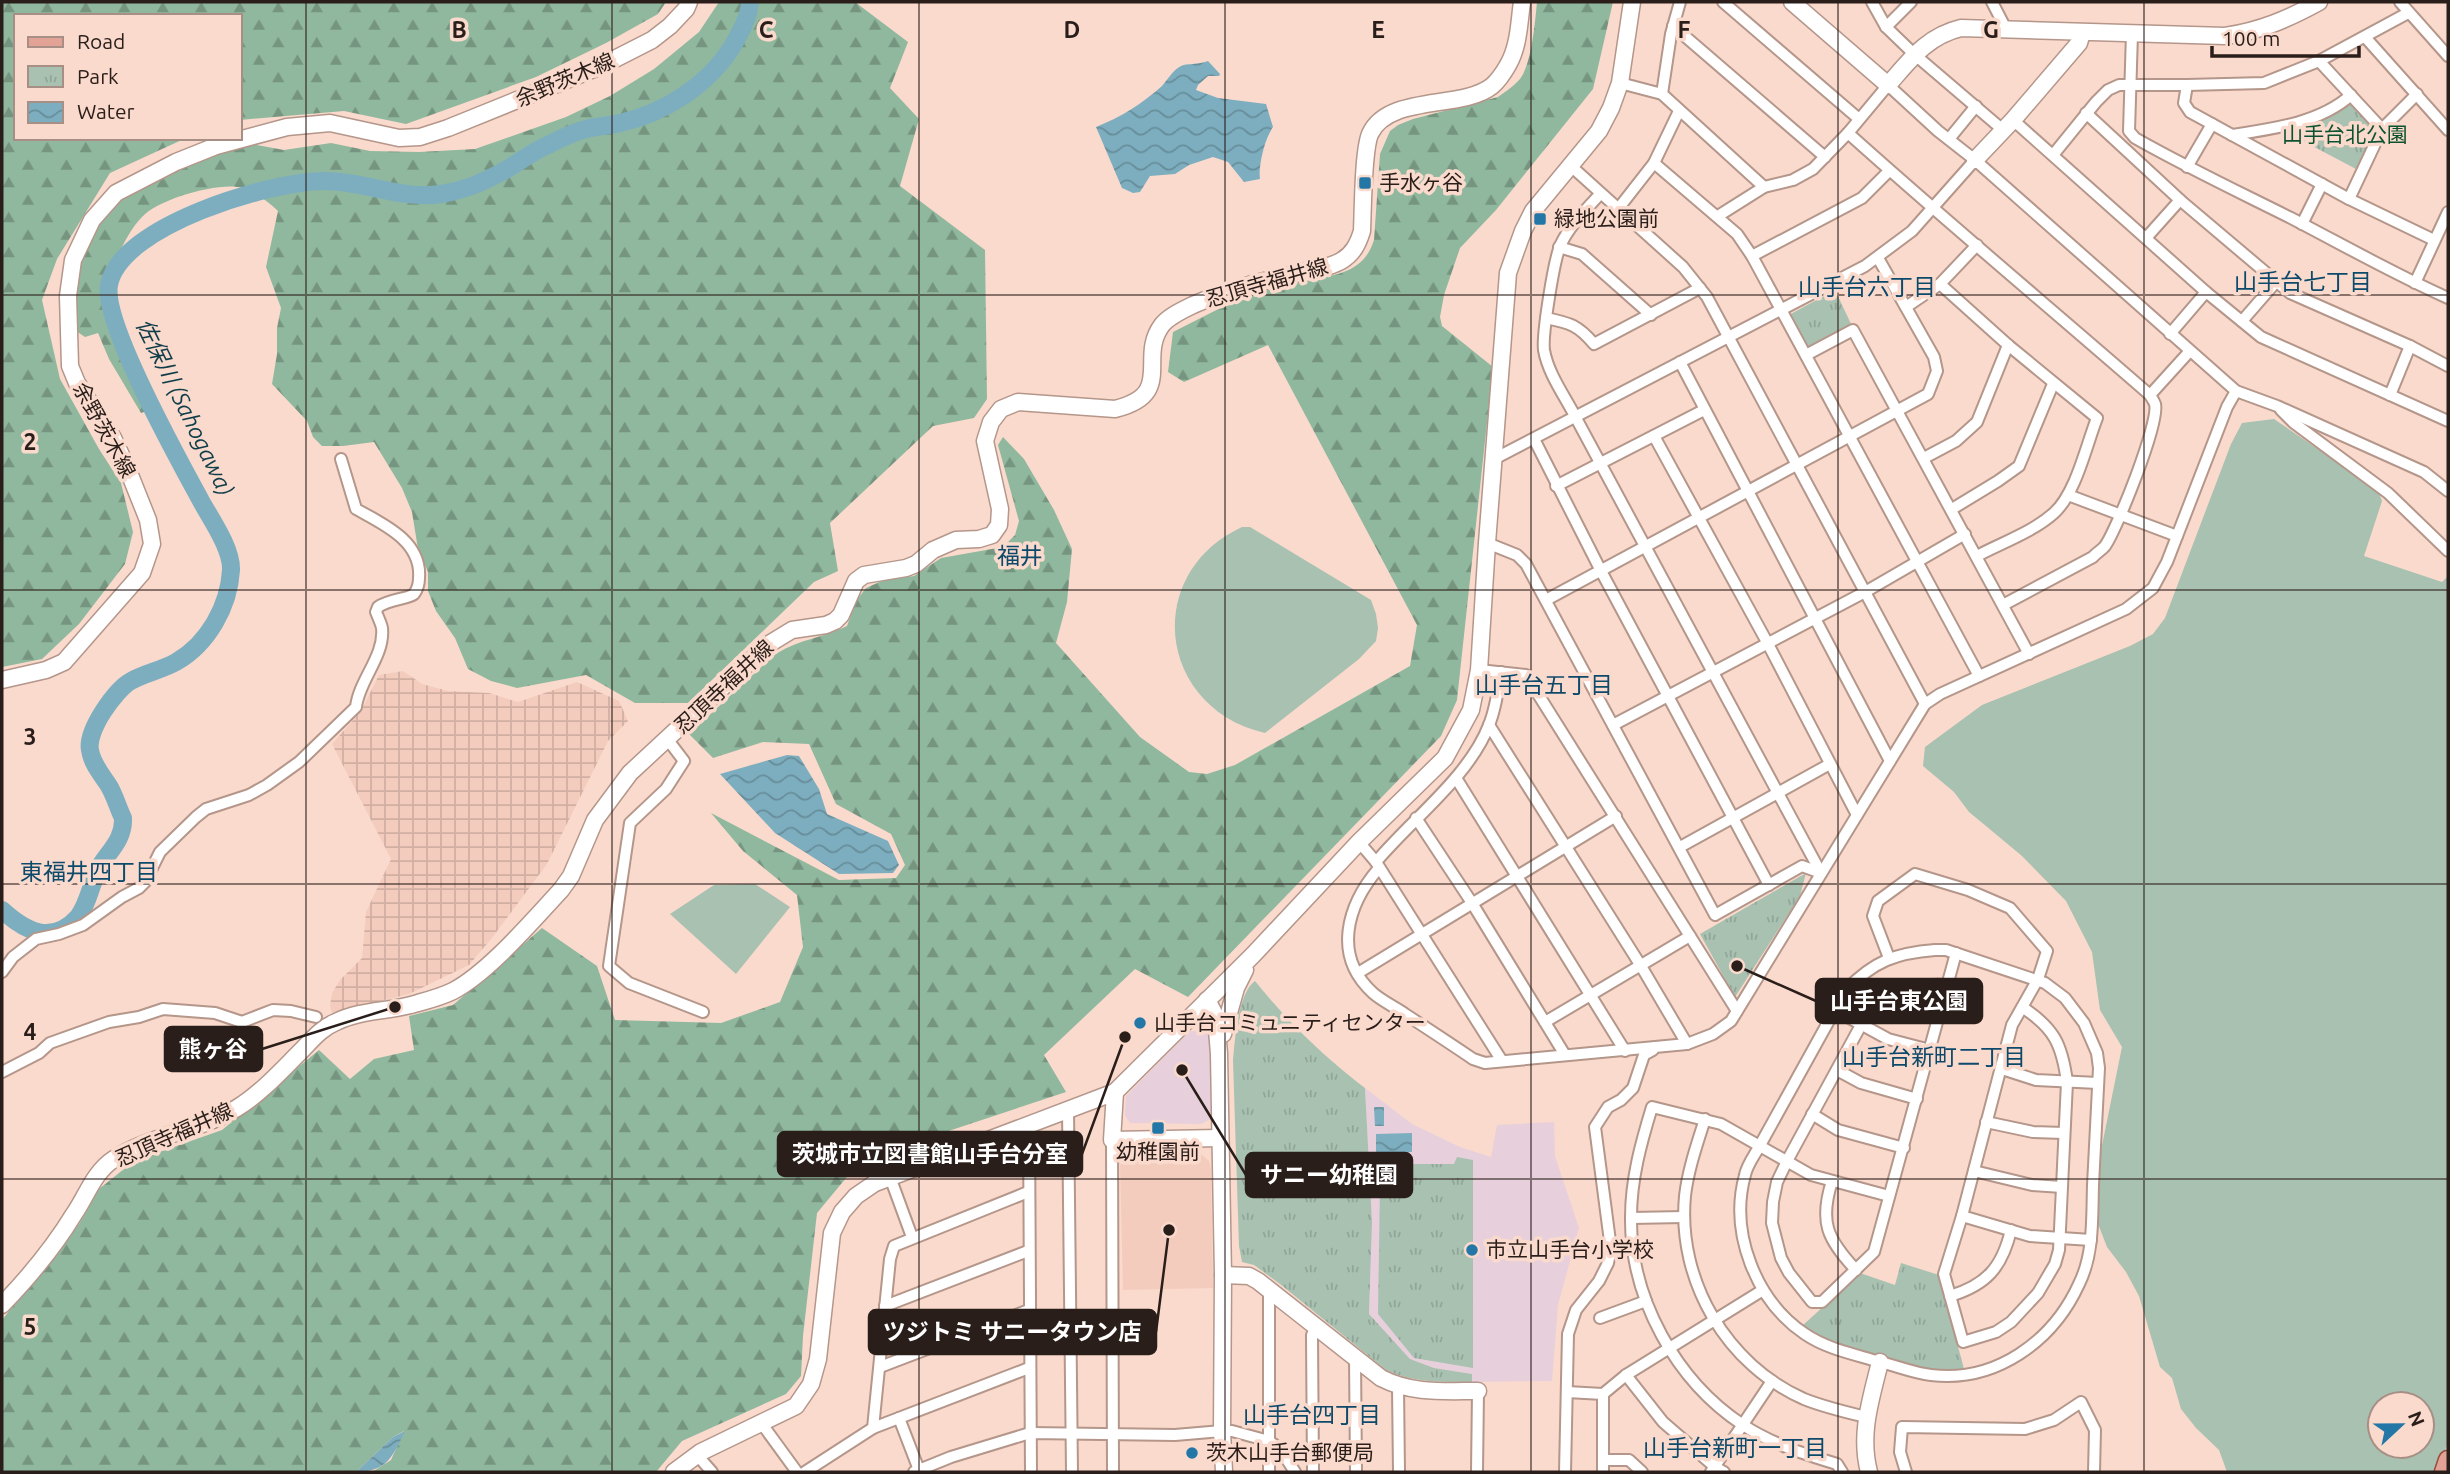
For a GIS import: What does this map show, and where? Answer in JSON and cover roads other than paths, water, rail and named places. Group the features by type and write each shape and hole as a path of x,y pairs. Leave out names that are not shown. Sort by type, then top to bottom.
{"main road":[{"path":"2444,1472 2448,1461"}],"street":[{"name":"余野茨木線","path":"242,139 287,127 330,123 399,138 421,137 601,66 652,40 670,26 689,2"},
{"name":"忍頂寺福井線","path":"2,1305 26,1280 75,1214 96,1178 115,1159 139,1147 217,1119 238,1108 321,1030 333,1023 352,1014 415,1004 453,991 487,966 561,890 571,876 595,820 630,774 780,635 835,621 841,615 856,581 864,575 906,568 916,564 933,550 956,540 979,539 992,535 999,525 1000,509 985,441 991,422 1001,409 1018,402 1115,409 1128,406 1140,400 1150,387 1156,337 1162,325 1173,316 1243,286 1332,264 1351,254 1362,231 1370,134 1391,114 1477,94 1491,87 1501,76 1514,51 1521,2"},
{"path":"674,1472 697,1455 796,1406 811,1384 818,1359 832,1233 842,1212 856,1196 875,1183 1115,1092 1253,955 1359,842 1445,758 1471,710 1479,670 1508,273 1523,231 1541,198 1572,166 1611,108 1620,83 1632,2"},
{"path":"1662,94 1673,26 1681,2"},
{"path":"1723,2 1859,119"},
{"path":"1792,2 2236,391 2277,406 2424,472 2448,491"},
{"path":"1872,2 1886,27 1914,54 1976,106 2053,155 2206,292 2261,337 2448,421"},
{"path":"1886,27 1911,2"},
{"path":"1992,2 2006,29"},
{"path":"1718,216 1764,187 1793,180 1813,169 1848,133 1914,54 1924,44 1945,32 1961,28 2213,36 2250,33 2273,26 2319,2"},
{"path":"2400,2 2448,56"},
{"path":"2053,155 2086,113 2108,90 2119,85 2264,83 2319,61 2408,13"},
{"path":"1673,26 1825,157"},
{"path":"1494,459 1878,258 1912,231 1932,209 2079,43 2082,33"},
{"path":"2132,33 2129,131 2135,138 2448,298"},
{"path":"2365,37 2448,130"},
{"path":"2319,61 2382,128"},
{"path":"1620,83 1662,94 1764,187"},
{"path":"2187,86 2184,103 2190,112 2348,199 2434,240"},
{"path":"2348,199 2382,128 2417,94"},
{"path":"2232,135 2290,125 2342,103 2351,95"},
{"path":"1949,139 1976,106"},
{"path":"1618,209 1654,163 1679,111"},
{"path":"2086,113 2180,200 2295,296 2410,346 2448,366"},
{"path":"2188,167 2212,124"},
{"path":"1848,133 1932,209 1978,245 2150,395 2155,404 2155,417 2121,514 2104,546 2093,557 2003,606"},
{"name":"余野茨木線","path":"2,680 64,663 142,573 152,544 148,520 128,470 113,438 77,383 70,366 68,296 73,260 92,220 117,193 176,162 238,140"},
{"path":"1654,163 1737,234 1752,256 1979,676"},
{"path":"1572,166 1683,267 1700,288 1729,336 1925,704"},
{"path":"1752,256 1862,198 1889,171"},
{"path":"2302,224 2322,184"},
{"path":"1600,194 1572,225 1559,247 1546,318 1544,350 1551,371 1821,873"},
{"path":"2146,238 2180,200"},
{"path":"2415,283 2448,212"},
{"path":"1906,307 1940,284 1978,245"},
{"path":"1559,247 1582,254 1651,315"},
{"path":"1546,600 1928,394 1937,371 1934,357 1878,258"},
{"path":"2242,321 2276,282"},
{"path":"1940,284 2053,384 2097,418 2068,495 2055,513 1977,556"},
{"path":"1546,318 1571,323 1584,331 1594,344 1700,288"},
{"path":"2170,334 2206,292"},
{"path":"1806,355 1853,330 2029,653"},
{"path":"1924,458 1956,442 1977,422 2008,345"},
{"path":"2390,395 2410,346"},
{"path":"2150,395 2189,352"},
{"path":"1680,362 1890,761"},
{"path":"1952,509 2019,466 2053,384"},
{"path":"1501,672 1489,726 1478,746 1456,778 1416,818 1366,883 1350,918 1348,951 1357,974 1373,993 1474,1059 1485,1063 1687,1044 1713,1034 1731,1021 1925,704 1940,694 2126,610 2153,587 2177,536 2227,407 2236,391"},
{"path":"2277,406 2294,423 2388,493 2448,551"},
{"path":"1556,486 1704,410"},
{"path":"1654,436 1767,642 1857,815"},
{"path":"1534,439 1556,486 1769,885"},
{"path":"2,972 13,957 36,939 83,925 139,888 145,883 160,852 206,808 249,795 267,785 317,746 356,707 357,696 371,671 379,646 382,628 376,612 378,607 395,598 407,598 414,594 420,570 410,545 402,537 356,509 341,459"},
{"path":"2068,495 2177,536"},
{"path":"1613,725 1865,592 1965,534"},
{"path":"1487,543 1517,555 1526,564 1715,915 1802,866 1821,873"},
{"path":"1479,670 1526,675 1737,1011"},
{"path":"1489,726 1641,966 1687,1044"},
{"path":"668,740 684,761 666,789 630,823 609,965 629,983 703,1012"},
{"path":"1679,847 1830,764"},
{"path":"1456,778 1518,874 1625,1051"},
{"path":"1357,974 1616,816"},
{"path":"1416,818 1566,1055"},
{"path":"1359,842 1378,865 1502,1061"},
{"path":"1889,958 1873,916 1878,901 1915,874 1968,890 2010,908 2047,951 2038,979 2022,1006 2012,1025 1944,1274 1963,1342 1996,1332 2026,1308 2055,1264 2060,1238 2067,1082 2062,1050 2045,1024 2022,1006"},
{"path":"1545,1022 1690,936"},
{"path":"1936,950 1956,953 2038,979 2065,998 2084,1023 2096,1053 2098,1083 2091,1240 2085,1270 2070,1300 2038,1341 2007,1362 1970,1374 1952,1376 1919,1373 1826,1346 1807,1335 1776,1309 1763,1290 1752,1268 1742,1231 1740,1201 1745,1173 1846,990 1857,979 1889,958 1936,950"},
{"path":"1948,985 1926,984 1898,990 1874,1006 1861,1025 1777,1182 1772,1223 1781,1258 1812,1302 1822,1302 1874,1252 1904,1148 1948,985 1956,953"},
{"path":"1219,1054 1236,988 1253,955"},
{"path":"1208,1000 1216,1017 1219,1054 1224,1472"},
{"path":"2,1072 39,1053 50,1043 109,1022 139,1017 163,1009 215,1013 242,1022 273,1010 291,1010 316,1017"},
{"path":"1835,1010 1888,1039 1930,1050"},
{"path":"1565,1472 1569,1334 1576,1310 1599,1281 1608,1263 1611,1249 1610,1225 1595,1127 1608,1107 1621,1100 1633,1088 1644,1055 1658,1048"},
{"path":"2002,1069 2036,1080 2098,1083"},
{"path":"1837,1070 1861,1083 1917,1099"},
{"path":"1113,1472 1112,1140 1115,1092"},
{"path":"1842,1472 1837,1464 1794,1450 1743,1425 1716,1404 1668,1348 1646,1301 1632,1244 1633,1185 1652,1107 1721,1125 1811,1175 1889,1196"},
{"path":"1068,1110 1072,1472"},
{"path":"1812,1114 1838,1130 1904,1148"},
{"path":"1704,1119 1691,1164 1684,1217 1689,1263 1713,1320 1744,1357 1772,1381 1805,1399 1866,1417"},
{"path":"1986,1122 2034,1132 2064,1133"},
{"path":"1029,1125 1031,1472"},
{"path":"1112,1140 1220,1139"},
{"path":"1974,1171 2032,1185 2062,1186"},
{"path":"890,1177 912,1237"},
{"path":"1832,1181 1825,1213 1827,1229 1832,1242 1856,1270"},
{"path":"873,1428 890,1259 894,1246 1028,1192"},
{"path":"1962,1216 2031,1236 2091,1240"},
{"path":"1631,1218 1684,1217"},
{"path":"1950,1296 1975,1286 1993,1271 2003,1258 2011,1230"},
{"path":"885,1306 1028,1251"},
{"path":"1223,1275 1249,1276 1381,1378 1398,1387 1418,1391 1478,1391 1477,1472"},
{"path":"1269,1289 1269,1472"},
{"path":"1567,1392 1603,1394 1626,1375 1763,1290"},
{"path":"1600,1318 1646,1301"},
{"path":"880,1367 1029,1310"},
{"path":"1313,1472 1312,1335 1316,1326"},
{"path":"1355,1358 1356,1472"},
{"path":"1869,1472 1864,1438 1866,1417 1881,1362"},
{"path":"806,1472 873,1428 1029,1368"},
{"path":"1626,1375 1662,1422 1717,1471 1772,1381"},
{"path":"1398,1387 1399,1472"},
{"path":"1603,1394 1603,1472"},
{"path":"1906,1472 1900,1452 1902,1427 2025,1429 2054,1420 2081,1402 2095,1430 2094,1472"},
{"path":"899,1419 916,1471 1030,1433 1175,1435 1232,1431 1269,1441 1280,1449 1294,1472"},
{"path":"762,1424 797,1472"},
{"path":"697,1455 712,1472"},
{"path":"1603,1460 1629,1460 1642,1472"}],"water":[{"path":"1208,61 1220,74 1208,76 1196,90 1218,98 1266,104 1273,127 1263,152 1260,179 1244,182 1228,162 1213,157 1189,165 1175,174 1150,176 1140,192 1133,193 1122,188 1096,127 1139,104 1181,66"},
{"path":"787,755 799,756 819,789 827,814 888,841 899,865 893,873 839,874 775,833 720,774"},
{"path":"1374,1107 1384,1107 1384,1126 1375,1126"},
{"path":"1412,1133 1412,1152 1376,1152 1376,1134"},
{"path":"405,1431 388,1461 375,1469 356,1472 393,1437"}],"waterway":[{"name":"佐保川 (Sahogawa)","path":"2,910 29,929 49,933 68,926 78,917 97,872 116,844 123,825 123,818 113,794 91,755 92,732 110,702 124,686 136,678 176,662 198,645 215,623 229,584 231,570 225,544 161,426 117,329 110,304 109,285 119,263 140,243 168,226 201,210 236,198 300,183 324,181 397,193 449,193 486,180 571,134 653,112 684,96 711,74 732,47 744,25 750,2"}],"place":[{"name":"手水ヶ谷","path":"1365,183"},
{"name":"緑地公園前","path":"1540,219"},
{"name":"山手台東公園","path":"1737,966"},
{"name":"熊ヶ谷","path":"395,1007"},
{"name":"山手台コミュニティセンター","path":"1140,1023"},
{"name":"茨城市立図書館山手台分室","path":"1125,1037"},
{"name":"サニー幼稚園","path":"1182,1070"},
{"name":"幼稚園前","path":"1158,1128"},
{"name":"ツジトミ サニータウン店","path":"1169,1230"},
{"name":"市立山手台小学校","path":"1472,1250"},
{"name":"茨木山手台郵便局","path":"1192,1453"}],"district":[{"name":"山手台七丁目","path":"2303,282"},
{"name":"山手台六丁目","path":"1867,287"},
{"name":"福井","path":"1020,556"},
{"name":"山手台五丁目","path":"1544,685"},
{"name":"東福井四丁目","path":"89,872"},
{"name":"山手台新町二丁目","path":"1934,1057"},
{"name":"山手台四丁目","path":"1312,1415"},
{"name":"山手台新町一丁目","path":"1735,1448"}],"park label":[{"name":"山手台北公園","path":"2345,135"}]}
